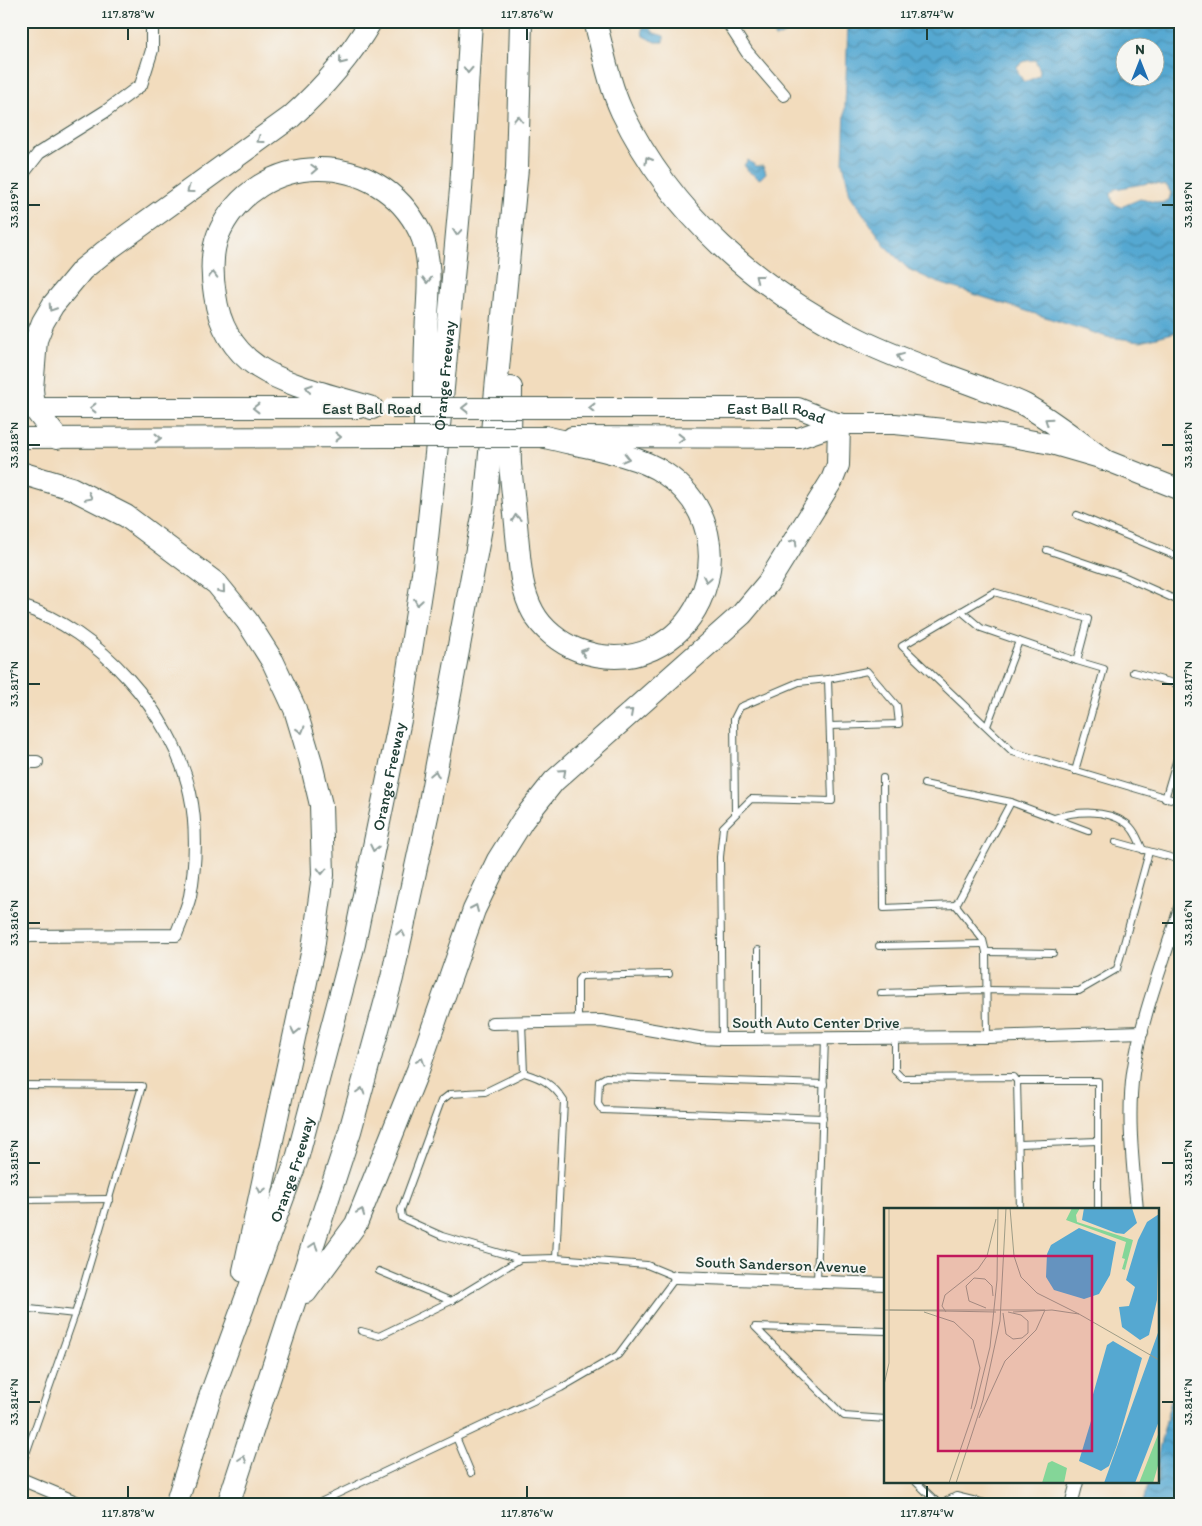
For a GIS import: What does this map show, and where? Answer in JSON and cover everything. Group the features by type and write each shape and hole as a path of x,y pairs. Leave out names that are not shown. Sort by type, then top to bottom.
{"highway":[{"path":"57,438 28,408 32,389 36,340 43,322 66,288 103,253 291,118 311,99 360,39 371,21"},
{"name":"Orange Freeway","path":"176,1505 226,1354 297,1159 354,944 401,714 424,567 461,189 471,21"},
{"path":"521,21 510,462 521,579 526,599 544,627 557,639 588,653 622,657 658,645 673,636 689,621 700,603 708,576 709,548 705,528 699,513 690,497 678,484 646,462 545,437"},
{"path":"595,21 606,65 621,110 650,165 689,213 730,255 777,292 817,317 860,340 1024,405 1103,459"},
{"path":"382,408 284,380 258,367 238,350 225,332 216,305 213,280 214,254 218,236 240,202 267,182 283,174 302,169 325,168 345,171 369,180 399,204 421,233 428,263 424,567"},
{"path":"228,1505 350,1131 392,978 429,807 485,506 517,168"},
{"path":"293,1309 356,1224 418,1070 474,910 498,860 523,820 554,781 742,614 768,583 832,480 838,465 839,424"},
{"path":"21,473 71,488 126,516 217,584 247,621 272,662 295,709 322,805 323,875 313,949 226,1354"}],"main road":[{"name":"East Ball Road","path":"28,408 798,408 839,424 904,425 1001,434 1051,444 1103,459 1181,490"},
{"name":"East Ball Road","path":"21,438 800,438 839,424"}],"street":[{"path":"21,176 40,153 106,111 141,85 152,50 152,21"},
{"path":"727,21 747,52 784,95"},
{"path":"21,606 45,613 104,653 144,697 174,747 190,793 194,842 190,896 176,935 21,936"},
{"path":"21,762 38,762"},
{"path":"1137,1208 1130,1132 1134,1074 1142,1032 1181,905"},
{"name":"South Auto Center Drive","path":"492,1023 600,1021 699,1038 722,1039 988,1037 1142,1032"},
{"name":"South Sanderson Avenue","path":"676,1277 884,1284"},
{"path":"21,1479 83,1505"},
{"path":"1070,1505 1076,1484"}],"lane":[{"path":"1077,515 1181,558"},
{"path":"1047,550 1121,576 1181,602"},
{"path":"1077,661 1088,619 994,592 902,646 1013,752 1181,802"},
{"path":"962,611 981,628 1104,669 1113,667"},
{"path":"987,726 1019,641"},
{"path":"1075,771 1104,669"},
{"path":"735,813 734,719 740,707 800,682 828,679 867,671 897,706 899,724 830,726"},
{"path":"1133,672 1181,686"},
{"path":"722,1039 720,857 723,827 735,813 751,800 832,801 828,679"},
{"path":"1165,798 1181,745"},
{"path":"883,778 884,908 956,906"},
{"path":"924,784 1011,802 1088,831"},
{"path":"956,906 1011,802"},
{"path":"881,993 985,990 1079,991 1117,969 1146,851 1127,824 1101,814 1083,812 1054,818"},
{"path":"1116,842 1181,860"},
{"path":"956,906 983,940 986,952 985,990 988,1037"},
{"path":"879,946 983,944"},
{"path":"758,950 758,1038"},
{"path":"986,952 1053,953"},
{"path":"578,1021 578,980 581,976 669,974"},
{"path":"522,1022 524,1074"},
{"path":"817,1282 825,1038"},
{"path":"895,1038 895,1071 902,1078 1014,1077 1017,1081 1020,1144 1020,1208"},
{"path":"314,1505 561,1388 618,1355 676,1277 647,1265 556,1258 520,1259 442,1236 402,1218 401,1210 441,1100 450,1094 485,1092 524,1074 544,1079 557,1090 564,1101 556,1258"},
{"path":"823,1118 602,1110 598,1104 599,1081 606,1077 824,1084"},
{"path":"1017,1081 1098,1081 1096,1142 1098,1208"},
{"path":"21,1085 142,1086 75,1314 21,1468"},
{"path":"1020,1144 1096,1142"},
{"path":"21,1200 110,1199"},
{"path":"361,1332 379,1336 451,1301 520,1259"},
{"path":"379,1271 451,1301"},
{"path":"21,1308 75,1314"},
{"path":"884,1331 755,1327 844,1416 884,1419"},
{"path":"456,1437 471,1473"},
{"path":"918,1484 939,1504 956,1496 990,1504"}],"water":[{"path":"779,21 792,21 795,29 775,38 769,26"},
{"path":"848,21 1181,21 1181,331 1141,341 1107,337 936,282 908,269 887,248 850,195 843,163","holes":["1035,60 1040,70 1039,76 1024,82 1018,73 1017,66 1025,61","1149,183 1167,186 1171,193 1169,200 1161,203 1140,199 1121,207 1113,203 1111,194 1115,189"]},
{"path":"645,25 649,26 654,33 664,36 664,42 655,42 643,36 642,29"},
{"path":"748,160 756,166 763,166 766,173 760,179 749,172 744,165"},
{"path":"1181,1360 1181,1505 1142,1505 1148,1484 1160,1484 1160,1445"}]}
